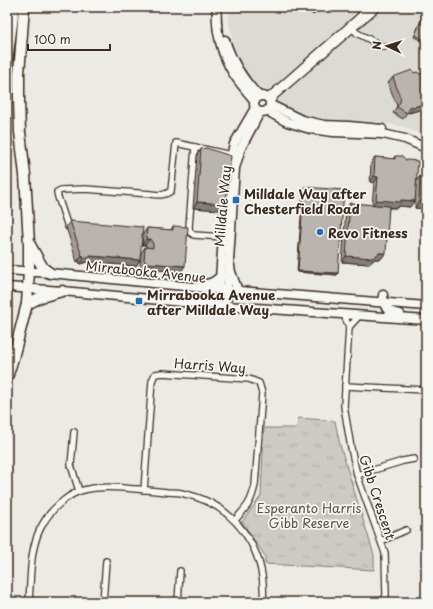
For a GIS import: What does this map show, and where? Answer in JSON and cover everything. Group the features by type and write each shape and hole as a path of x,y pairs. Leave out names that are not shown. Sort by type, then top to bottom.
{"highway":[{"path":"7,61 14,7"},
{"path":"7,378 27,304 29,288 29,243 19,101 19,74 24,7"},
{"path":"29,243 43,268 50,273"},
{"path":"27,304 41,297 62,291"}],"main road":[{"path":"217,7 218,33 224,55 231,64"},
{"path":"223,7 224,33 230,53 233,74 242,86 287,122 310,129 383,134 405,139 426,148"},
{"path":"263,104 302,120 324,125 372,128 390,131 405,134 426,144"},
{"name":"Milldale Way","path":"223,290 220,277 229,162 234,144 263,104"},
{"name":"Milldale Way","path":"222,306 223,290 229,260 235,168 241,148 263,104"},
{"path":"229,260 231,272 238,291"},
{"name":"Mirrabooka Avenue","path":"7,270 335,300 384,299 426,306"},
{"path":"193,287 213,282 220,277"},
{"path":"109,279 108,286 111,291 146,299"},
{"name":"Mirrabooka Avenue","path":"7,287 222,306 425,320"},
{"path":"384,299 385,306 391,313 410,314 425,320"},
{"path":"324,312 332,307 335,300"}],"street":[{"path":"358,7 365,15"},
{"name":"Milldale Way","path":"365,15 370,7"},
{"name":"Milldale Way","path":"263,104 365,15 378,7"},
{"path":"351,27 357,33 384,47"},
{"path":"68,227 57,192 61,190 85,190 160,195 167,194 171,190 176,143 231,155"},
{"path":"195,147 189,228 190,232 194,235 223,237"},
{"path":"344,315 350,327 359,316"},
{"name":"Gibb Crescent","path":"350,327 344,406 357,475 385,553 386,595 383,602"},
{"name":"Harris Way","path":"144,490 152,381 155,374 162,373 249,379 259,383 262,393 255,485 247,508 235,520"},
{"path":"345,386 426,390"},
{"path":"74,432 71,464 79,491"},
{"path":"357,475 414,459"},
{"path":"40,602 29,602 33,552 36,537 43,524 51,512 79,491 107,487 185,494 196,497 217,507 235,520 251,542 259,561 263,581 263,602"},
{"path":"381,540 406,530"},
{"path":"103,602 106,561"},
{"path":"178,602 180,571"}],"shaded area":[{"path":"230,7 426,7 426,136 404,127 384,123 310,118 284,108 262,86 251,82 236,56 229,23"}],"green space":[{"name":"Esperanto Harris Gibb Reserve","path":"298,418 335,421 340,445 374,555 374,570 265,564 265,556 242,522 261,496 264,428 297,428"}],"building":[{"path":"426,9 426,41 415,35"},
{"path":"412,70 414,73 426,73 426,103 414,107 411,106 407,113 397,107 401,100 393,77"},
{"path":"206,148 231,156 226,204 197,202 201,149"},
{"path":"395,156 402,156 406,160 418,161 415,201 401,200 401,202 376,200 378,177 374,176 375,157 395,159"},
{"path":"420,176 426,176 426,203 419,202"},
{"name":"Revo Fitness","path":"304,187 344,190 338,273 298,271"},
{"path":"350,203 389,206 386,253 379,253 373,258 346,256"},
{"path":"70,221 143,227 140,260 91,256 84,258"},
{"path":"173,226 188,227 185,266 147,263 144,260 145,247 153,248 153,244 150,239 146,239 147,228 173,230"}],"place":[{"name":"Milldale Way after Chesterfield Road","path":"236,200"},
{"name":"Revo Fitness","path":"320,232"},
{"name":"Mirrabooka Avenue after Milldale Way","path":"139,301"}]}
